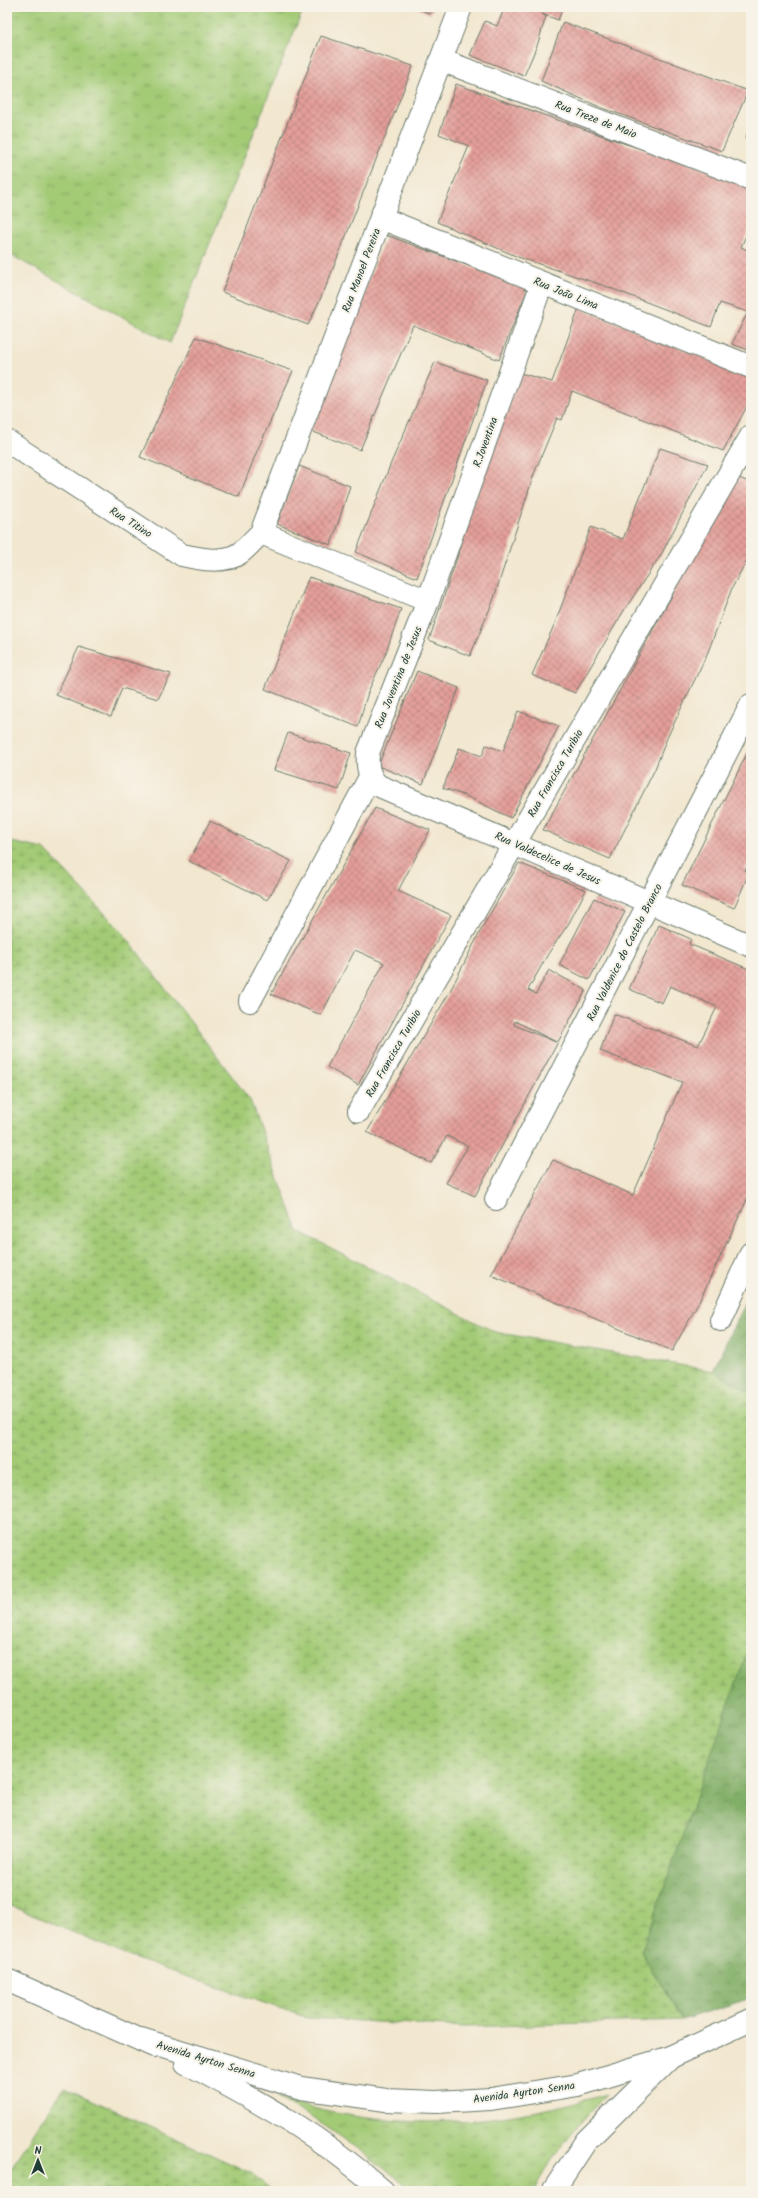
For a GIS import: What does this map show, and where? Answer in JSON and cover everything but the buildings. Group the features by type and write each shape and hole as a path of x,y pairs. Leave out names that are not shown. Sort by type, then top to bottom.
{"street":[{"name":"Rua Manoel Pereira","path":"260,533 461,7"},
{"name":"Rua Treze de Maio","path":"441,60 751,179"},
{"name":"Rua João Lima","path":"381,218 751,367"},
{"name":"R.Joventina","path":"428,601 542,283"},
{"name":"Rua Francisca Turibio","path":"359,1111 751,436"},
{"name":"Rua Titino","path":"7,442 182,554 202,559 223,559 239,554 260,533"},
{"path":"260,533 428,601"},
{"name":"Rua Joventina de Jesus","path":"370,777 367,767 368,753 428,601"},
{"name":"Rua Valdenice do Castelo Branco","path":"496,1198 751,705"},
{"path":"250,1001 370,777"},
{"name":"Rua Valdecelice de Jesus","path":"370,777 376,785 515,843 649,903 751,946"},
{"path":"721,1320 751,1253"},
{"name":"Avenida Ayrton Senna","path":"7,1980 141,2039 242,2093 296,2124 330,2146 383,2191"},
{"path":"553,2191 586,2141 671,2057 751,2020"},
{"name":"Avenida Ayrton Senna","path":"141,2039 301,2088 386,2100 436,2102 492,2099 578,2084 671,2057"}],"green space":[{"path":"7,7 304,7 170,343 7,253"},
{"path":"7,841 44,849 123,933 250,1100 298,1231 495,1332 713,1371 751,1393 751,1641 641,1952 682,2020 464,2027 308,2018 130,1957 7,1904"},
{"path":"751,1288 751,1393 713,1371"},
{"path":"751,1641 751,1998 682,2020 641,1952"},
{"path":"64,2087 251,2173 273,2191 7,2191 7,2175"},
{"path":"606,2094 557,2152 535,2191 410,2191 379,2164 346,2140 276,2097 325,2111 361,2117 397,2121 432,2122 501,2117 571,2104"}]}
